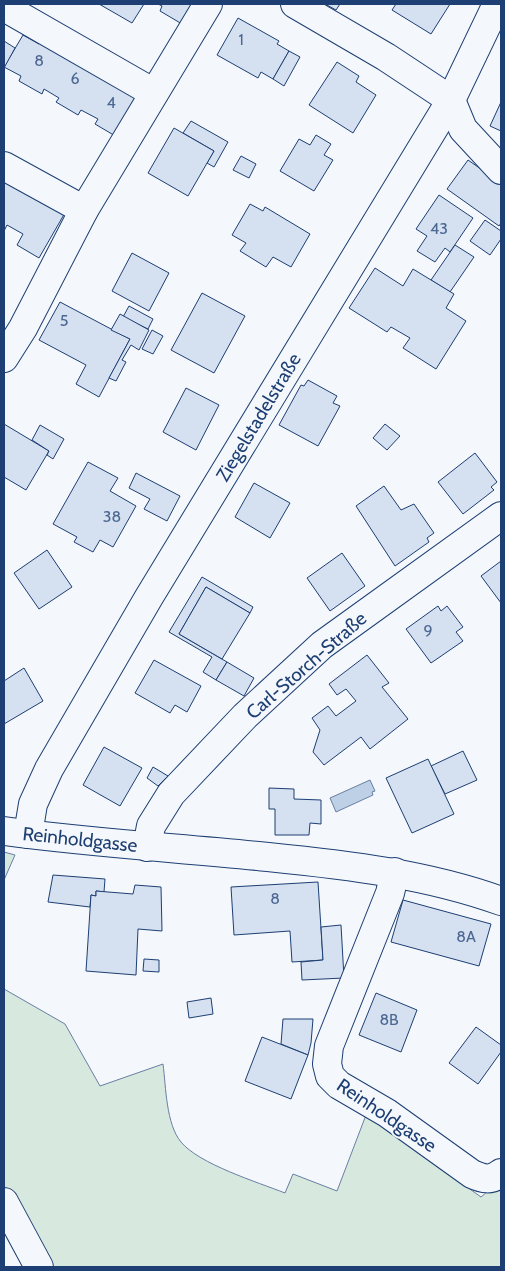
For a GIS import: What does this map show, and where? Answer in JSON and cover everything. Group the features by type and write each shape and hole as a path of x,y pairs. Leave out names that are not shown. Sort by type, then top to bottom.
{"street":[{"path":"4,358 23,328 84,210 208,4"},
{"path":"295,4 386,57 451,100 463,128 501,170"},
{"name":"Ziegelstadelstraße","path":"16,832 33,804 49,769 149,596 451,100 497,4"},
{"path":"4,7 154,93"},
{"path":"4,166 84,210"},
{"name":"Carl-Storch-Straße","path":"147,847 151,826 171,794 245,716 330,639 501,516"},
{"name":"Reinholdgasse","path":"16,832 147,847 308,861 395,872 501,901"},
{"name":"Reinholdgasse","path":"395,872 390,893 329,1046 326,1056 330,1076 339,1085 387,1113 472,1174 488,1179 496,1178 501,1173"},
{"path":"4,1202 39,1267"}],"shaded area":[{"path":"4,852 15,855 4,880"},
{"path":"4,989 65,1024 100,1086 163,1064 172,1125 181,1142 201,1158 245,1178 285,1193 293,1174 337,1191 366,1115 481,1197 495,1185 501,1190 501,1267 49,1267 4,1189"}],"water":[{"path":"370,780 375,791 372,792 373,795 336,812 330,798"}],"building":[{"path":"99,4 144,4 132,23"},
{"path":"158,4 194,4 182,24 160,11 162,6"},
{"path":"325,4 340,4 336,10"},
{"path":"396,4 450,4 431,34 392,10"},
{"path":"238,18 279,41 277,44 289,51 273,79 261,72 258,78 217,55"},
{"path":"23,35 39,44 42,39 141,96 117,137 95,124 98,119 81,110 78,115 56,102 59,98 44,89 42,94 19,81 21,76 4,67"},
{"path":"4,41 15,48 4,68"},
{"path":"289,51 300,57 284,86 273,79"},
{"path":"337,62 359,76 356,82 376,95 353,133 309,105"},
{"path":"501,102 501,131 490,126"},
{"path":"191,121 228,142 214,167 207,163 214,151 183,133"},
{"path":"174,128 214,151 188,196 148,173"},
{"path":"316,135 331,144 324,155 333,160 314,191 280,171 299,139 310,145"},
{"path":"241,156 256,164 249,178 233,170"},
{"path":"468,160 501,183 501,223 499,226 447,189"},
{"path":"4,175 66,211 39,258 17,245 23,234 7,225 4,231"},
{"path":"439,195 473,218 450,252 445,248 435,262 417,251 427,236 416,229"},
{"path":"250,204 263,211 265,207 310,234 291,267 273,257 266,267 240,251 246,243 232,235"},
{"path":"485,220 501,231 501,239 490,255 470,241"},
{"path":"455,245 474,257 450,292 431,280"},
{"path":"132,253 169,273 149,311 112,291"},
{"path":"375,268 403,286 413,269 454,294 446,308 466,321 436,369 403,348 410,338 391,327 387,332 349,308"},
{"path":"202,293 245,316 214,373 171,350"},
{"path":"60,302 130,339 99,397 76,384 86,365 39,340"},
{"path":"129,306 153,319 148,329 123,317"},
{"path":"120,314 149,330 139,350 131,345 122,360 126,362 116,381 109,378 130,339 111,330"},
{"path":"152,330 163,336 153,354 142,349"},
{"path":"308,380 337,396 333,403 340,406 318,446 279,425 301,385 304,386"},
{"path":"186,388 219,405 196,450 163,432"},
{"path":"4,424 49,451 26,490 4,477"},
{"path":"385,424 400,436 387,450 373,438"},
{"path":"40,425 64,439 53,459 47,455 49,451 32,440"},
{"path":"475,453 497,482 491,487 494,490 463,514 438,482"},
{"path":"88,462 118,478 110,491 136,506 113,547 100,540 93,552 74,542 77,537 53,524"},
{"path":"136,473 180,496 167,521 144,509 150,499 129,488"},
{"path":"254,483 290,503 270,538 235,517"},
{"path":"384,486 401,510 414,504 434,533 427,538 429,542 395,566 356,506"},
{"path":"47,550 72,587 39,609 14,573"},
{"path":"342,553 365,586 330,611 307,578"},
{"path":"501,561 501,603 481,576"},
{"path":"202,577 253,607 250,613 206,587 179,634 227,662 216,680 203,672 212,657 169,632"},
{"path":"206,587 250,613 222,659 179,634"},
{"path":"438,606 441,611 447,606 463,627 456,632 463,641 431,663 406,629"},
{"path":"367,655 389,683 382,687 408,719 370,749 361,737 324,765 313,752 320,730 312,718 328,706 336,716 356,701 346,689 337,695 329,684"},
{"path":"154,660 201,686 187,712 175,705 170,713 135,693"},
{"path":"227,662 254,678 244,696 216,680"},
{"path":"24,668 43,701 4,724 4,681"},
{"path":"104,747 142,768 120,806 83,785"},
{"path":"463,751 477,780 445,794 431,766"},
{"path":"428,759 454,814 412,833 386,778"},
{"path":"153,767 168,776 158,786 147,778"},
{"path":"269,788 294,789 294,799 321,800 321,824 310,823 309,835 275,835 275,809 269,809"},
{"path":"53,875 105,879 104,892 96,891 96,896 91,895 90,907 48,902"},
{"path":"318,882 323,960 292,962 290,931 234,935 231,887"},
{"path":"135,885 161,887 162,931 138,929 136,975 86,971 91,895 96,896 96,891 133,894"},
{"path":"403,900 491,924 479,966 391,942"},
{"path":"341,925 344,978 302,980 301,962 323,960 321,927"},
{"path":"144,959 159,960 159,972 143,971"},
{"path":"376,993 417,1010 401,1052 359,1035"},
{"path":"211,998 213,1014 189,1018 187,1002"},
{"path":"283,1019 313,1019 308,1055 281,1044"},
{"path":"476,1027 501,1045 501,1052 478,1084 449,1063"},
{"path":"262,1037 308,1055 291,1099 245,1081"}]}
